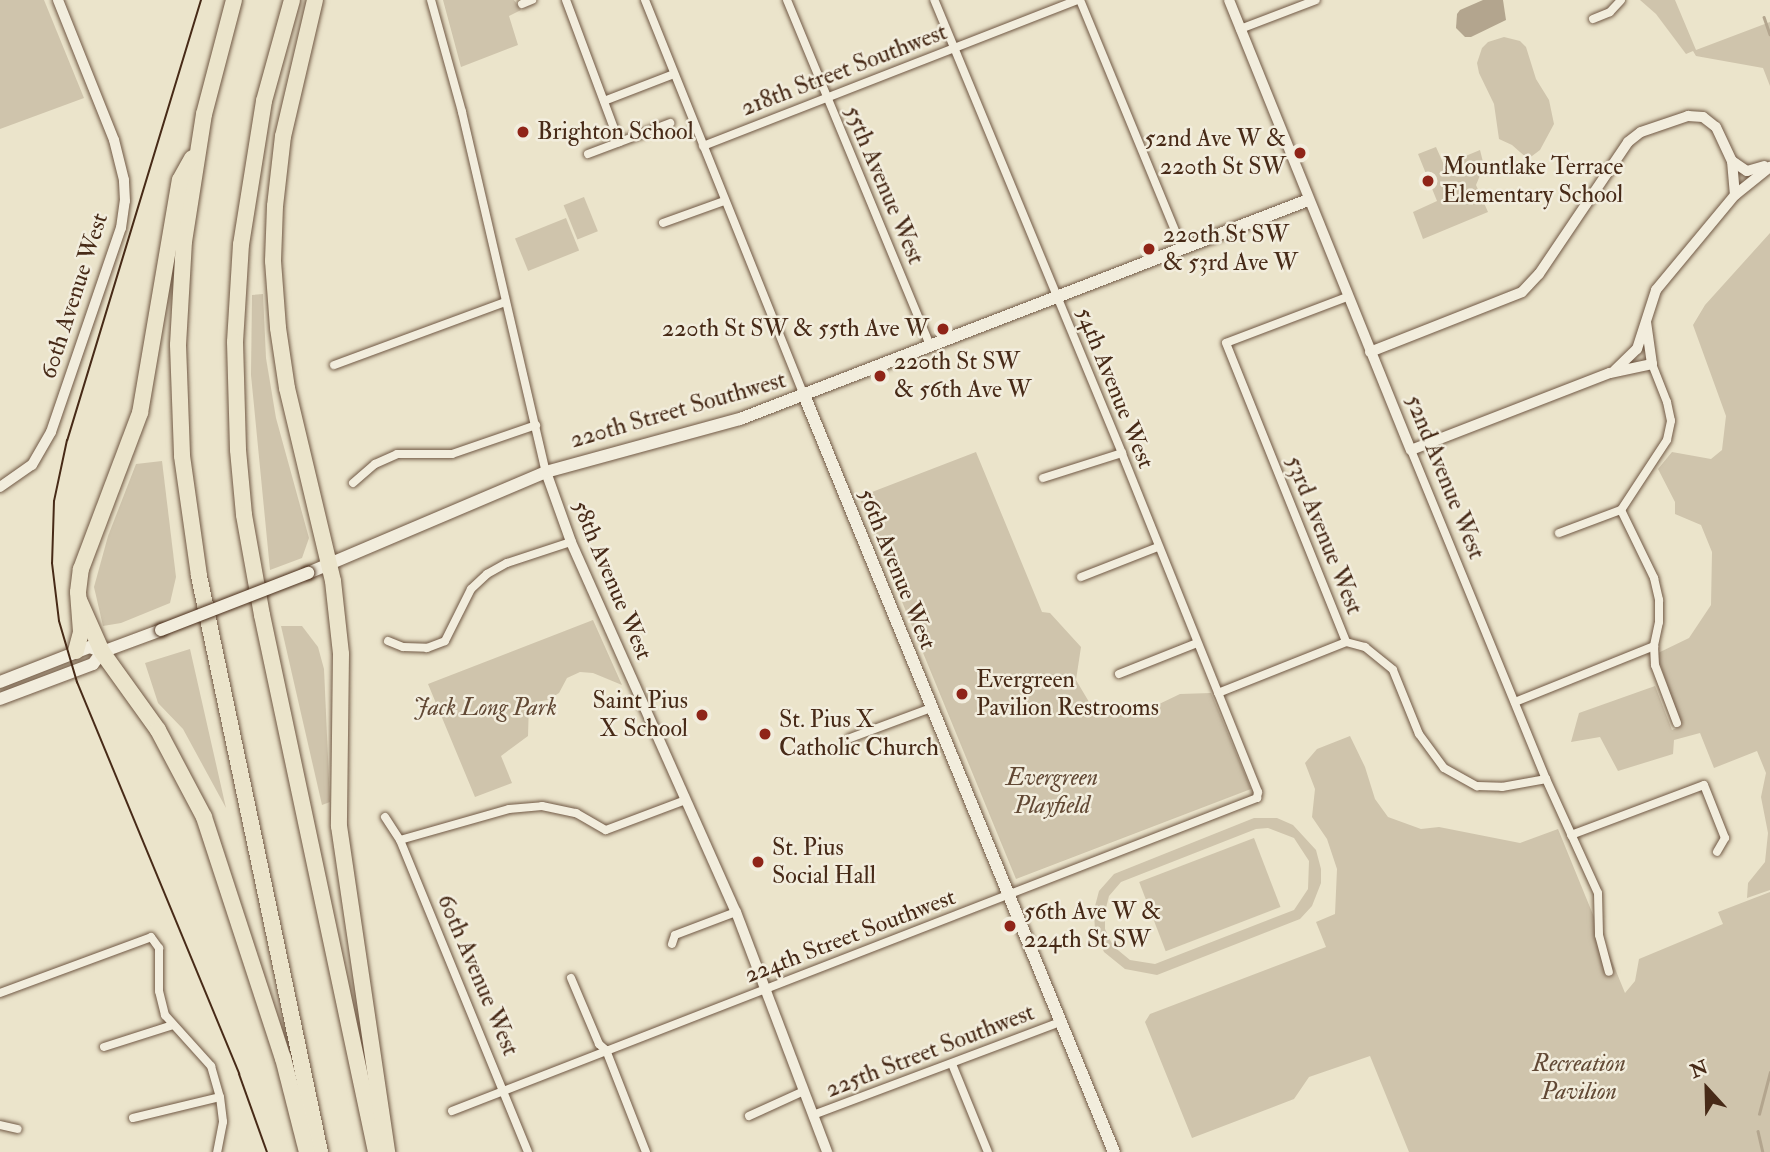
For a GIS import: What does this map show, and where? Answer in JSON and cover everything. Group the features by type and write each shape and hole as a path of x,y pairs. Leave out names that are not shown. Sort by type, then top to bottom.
{"highway":[{"path":"234,0 198,147 184,241 178,345 182,456 191,526 320,1152"},
{"path":"292,0 264,101 241,244 235,342 238,450 244,515 259,602 376,1152"},
{"path":"315,0 283,136 275,206 274,261 278,328 287,388 330,564 341,654 339,826 387,1152"},
{"path":"76,651 81,632 81,569 140,413 180,180 198,147"},
{"path":"79,600 102,652 158,730 204,817 283,1058 307,1152"}],"main road":[{"name":"220th Street Southwest","path":"0,699 93,664 102,652 309,573 546,472 625,448 704,430 804,395 1308,200"},
{"name":"56th Avenue West","path":"804,395 1114,1152"},
{"name":"220th Street Southwest","path":"0,682 76,651 90,647 102,652"}],"street":[{"name":"60th Avenue West","path":"0,487 18,477 41,452 51,432 121,228 125,201 124,180 114,140 58,0"},
{"name":"58th Avenue West","path":"431,0 461,112 546,472 571,542 736,912 827,1152"},
{"path":"522,4 532,0"},
{"path":"566,0 620,142"},
{"name":"56th Avenue West","path":"645,0 804,395"},
{"name":"55th Avenue West","path":"788,0 930,346"},
{"name":"54th Avenue West","path":"934,0 1122,453 1258,792"},
{"path":"1079,0 1182,248"},
{"name":"218th Street Southwest","path":"703,146 1079,0"},
{"name":"52nd Avenue West","path":"1229,0 1347,297 1546,779 1598,892 1599,935 1609,971"},
{"path":"1240,29 1316,0"},
{"path":"1593,19 1610,12 1621,0"},
{"path":"604,101 674,74"},
{"path":"1370,352 1522,292 1539,274 1629,142 1641,132 1688,116 1703,117 1716,127 1732,161 1735,195"},
{"path":"588,154 670,122"},
{"path":"1732,161 1747,171 1770,166"},
{"path":"1610,373 1627,362 1637,349 1656,290 1735,195 1770,166"},
{"path":"663,223 724,201"},
{"name":"53rd Avenue West","path":"1347,297 1226,343 1346,642 1365,647 1393,670 1419,734 1444,768 1477,786 1502,787 1546,779"},
{"path":"334,365 505,302"},
{"path":"1559,533 1621,510 1667,440 1669,411 1652,363 1646,323"},
{"path":"1411,450 1610,373 1652,363"},
{"path":"353,483 375,464 397,454 452,454 536,425"},
{"path":"1043,478 1122,453"},
{"path":"1621,510 1654,578 1659,622 1654,646 1655,665 1677,723"},
{"path":"388,641 403,647 427,648 445,641 471,589 487,574 507,563 571,542"},
{"path":"1081,577 1158,547"},
{"path":"1218,693 1346,642"},
{"path":"1119,674 1196,643"},
{"path":"1515,702 1654,646"},
{"path":"850,738 931,708"},
{"path":"1572,835 1704,785 1725,838 1717,852"},
{"name":"224th Street Southwest","path":"452,1111 1250,803 1257,798 1258,792"},
{"path":"400,840 509,809 542,806 576,813 606,830 686,800"},
{"name":"60th Avenue West","path":"385,817 400,840 528,1152"},
{"path":"672,944 675,935 736,912"},
{"path":"0,993 151,937 159,948 159,991 165,1015 211,1066 220,1097 223,1122 217,1152"},
{"path":"571,978 599,1044 606,1050 646,1152"},
{"name":"225th Street Southwest","path":"813,1115 1060,1022"},
{"path":"104,1047 173,1025"},
{"path":"951,1064 988,1152"},
{"path":"749,1116 804,1091"},
{"path":"133,1118 220,1097"},
{"path":"0,1125 18,1129"}],"green space":[{"path":"0,0 44,0 84,98 0,129"},
{"path":"443,0 514,0 521,10 509,16 518,45 461,67"},
{"path":"1640,0 1675,0 1696,50 1770,22 1770,86 1763,68 1696,56 1693,51 1686,54 1656,14"},
{"path":"1504,37 1520,41 1526,47 1536,79 1549,100 1554,124 1540,150 1528,159 1512,145 1499,139 1494,104 1477,63 1482,48 1488,42"},
{"path":"1436,147 1444,165 1480,150 1484,166 1476,185 1488,212 1423,239 1413,212 1437,201 1418,154"},
{"path":"584,197 598,231 577,240 564,205"},
{"path":"566,218 579,250 528,271 515,239"},
{"path":"1770,233 1770,890 1747,898 1748,883 1765,862 1768,833 1761,797 1766,773 1757,751 1714,768 1700,733 1674,740 1673,754 1618,771 1600,737 1571,742 1579,713 1655,686 1672,730 1681,726 1658,653 1689,638 1711,605 1712,552 1701,525 1675,514 1675,502 1658,469 1672,452 1711,459 1722,450 1726,416 1693,325 1705,305"},
{"path":"263,294 266,358 276,418 309,538 302,558 270,570 251,375 252,295"},
{"name":"Evergreen Playfield","path":"976,452 1042,612 1050,613 1081,647 1076,680 1092,707 1110,713 1155,706 1180,694 1211,693 1251,789 1016,879 859,497"},
{"path":"162,461 176,577 170,603 121,623 103,626 94,587 108,536 136,464"},
{"name":"Jack Long Park","path":"593,620 622,685 593,673 580,672 567,678 559,693 548,700 529,703 528,736 501,756 512,783 475,797 428,684"},
{"path":"281,626 302,626 318,647 324,669 330,802 322,805"},
{"path":"190,649 226,808 183,729 158,703 145,663"},
{"name":"Recreation Pavilion","path":"1350,736 1365,767 1375,799 1388,817 1421,829 1439,827 1520,843 1558,829 1625,993 1635,981 1639,959 1723,924 1718,912 1770,892 1770,1152 1409,1152 1370,1056 1309,1077 1294,1099 1192,1138 1145,1022 1150,1014 1326,947 1316,922 1335,914 1337,869 1327,839 1312,817 1315,789 1305,763 1317,749"},
{"path":"1254,818 1277,818 1293,825 1316,850 1321,883 1312,906 1300,919 1157,975 1125,969 1104,952 1095,932 1094,910 1099,891 1114,874","holes":["1268,828 1294,838 1309,861 1308,889 1294,910 1155,964 1130,960 1113,946 1105,929 1105,912 1109,896 1121,882 1256,829"]},
{"path":"1254,838 1281,907 1166,951 1139,882"}],"shaded area":[{"path":"1483,0 1503,0 1506,20 1471,37 1465,37 1456,28 1457,14"}],"waterway":[{"path":"1764,17 1770,34"},
{"path":"1759,1114 1770,1072"},
{"path":"1758,1131 1763,1152"}],"tram line":[{"path":"201,0 67,440 54,501 52,563 59,621 77,682 239,1074 267,1152"}],"place":[{"name":"Brighton School","path":"523,132"},
{"name":"52nd Ave W & 220th St SW","path":"1300,153"},
{"name":"Mountlake Terrace Elementary School","path":"1428,181"},
{"name":"220th St SW & 53rd Ave W","path":"1149,249"},
{"name":"220th St SW & 55th Ave W","path":"943,329"},
{"name":"220th St SW & 56th Ave W","path":"880,376"},
{"name":"Evergreen Pavilion Restrooms","path":"962,694"},
{"name":"Saint Pius X School","path":"702,715"},
{"name":"St. Pius X Catholic Church","path":"765,734"},
{"name":"St. Pius Social Hall","path":"758,862"},
{"name":"56th Ave W & 224th St SW","path":"1010,926"}]}
